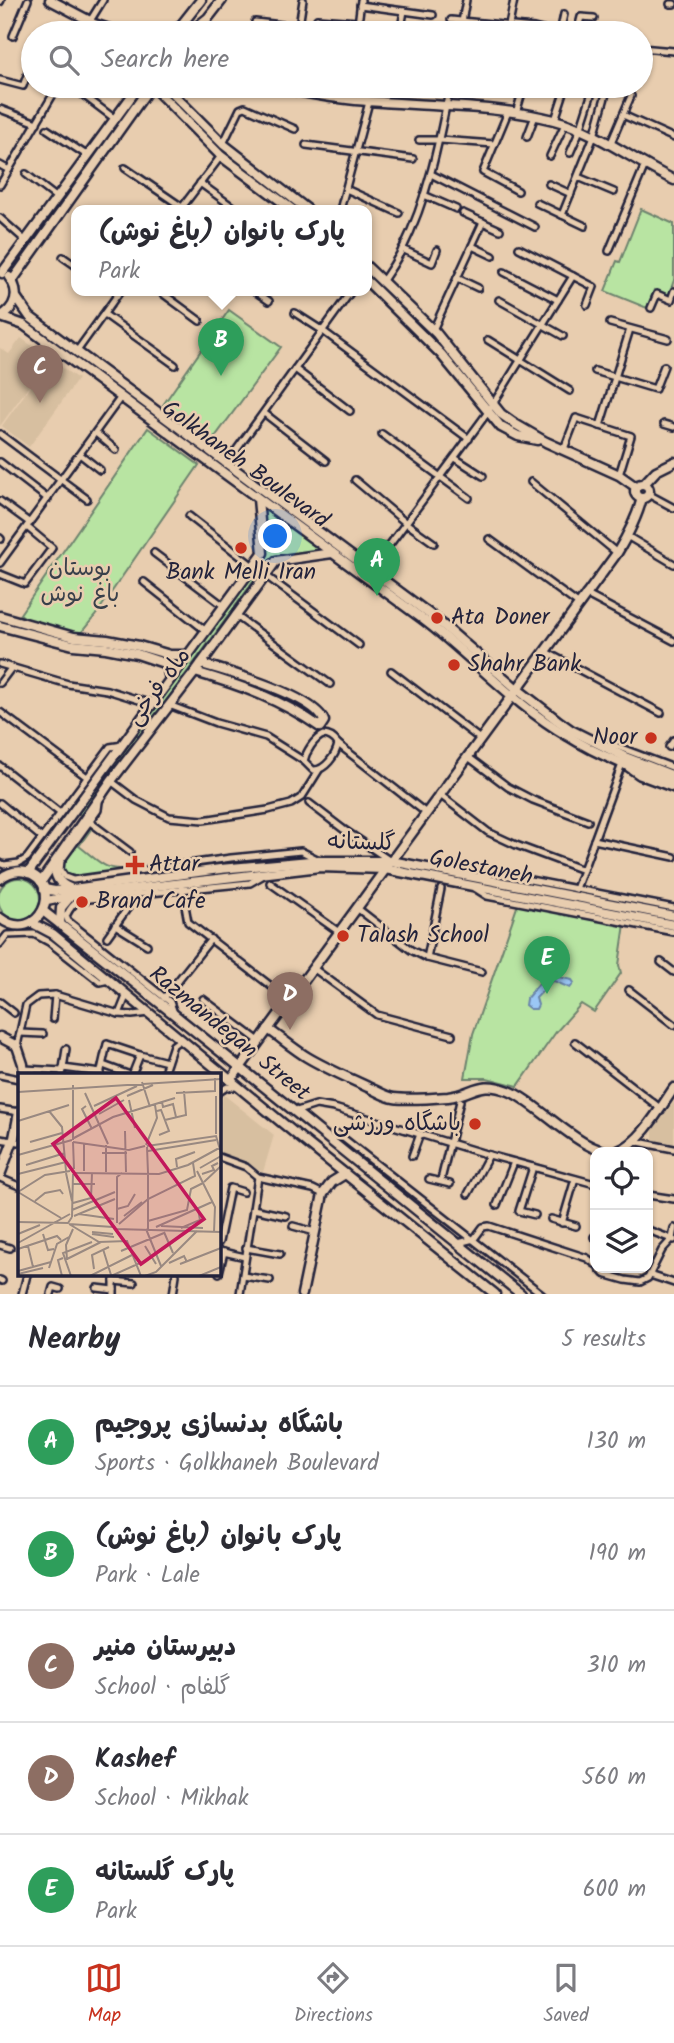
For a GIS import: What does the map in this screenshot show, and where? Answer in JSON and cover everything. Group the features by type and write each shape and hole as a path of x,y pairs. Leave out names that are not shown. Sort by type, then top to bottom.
{"main road":[{"path":"50,0 88,21"},
{"path":"184,21 201,0"},
{"path":"201,21 215,0"},
{"path":"205,21 222,0"},
{"path":"0,317 9,312 16,297 12,281 1,273 130,98"},
{"path":"12,281 142,98"},
{"path":"177,98 223,144 302,205"},
{"path":"343,98 512,112 555,120 594,136 674,180"},
{"path":"138,104 153,99 166,100 221,156 286,205"},
{"path":"372,272 449,347 501,414 546,442 640,485"},
{"path":"372,286 441,354 501,427 518,436 546,442"},
{"name":"Golkhaneh Boulevard","path":"16,297 30,317 436,619 515,692 595,743 674,776"},
{"name":"Golkhaneh Boulevard","path":"0,317 23,325 431,626 567,736 622,764 674,783"},
{"path":"231,1080 617,553 645,496 635,493 640,485 672,461"},
{"name":"ماه فرخی","path":"28,873 263,553 258,499"},
{"name":"ماه فرخی","path":"42,885 57,857 87,821 111,781 276,561 332,553"},
{"path":"253,566 265,575"},
{"path":"0,616 21,627 73,645 137,654 164,663 170,679"},
{"path":"0,626 107,640 170,655 188,655"},
{"path":"164,663 169,661 170,655"},
{"path":"195,672 255,691 280,702 320,727 324,721 321,715 289,695 261,682 201,664"},
{"path":"73,812 87,821"},
{"path":"405,843 404,852 411,865"},
{"path":"57,857 56,877 72,893 61,908 60,924"},
{"name":"گلستانه","path":"47,901 72,893 220,869 322,861 391,861 471,881 674,916"},
{"name":"Golestaneh","path":"72,893 320,867 385,869 471,881 674,925"},
{"path":"0,870 28,873 42,885 47,901 43,911 32,923 12,925 0,918"},
{"path":"0,879 12,872"},
{"name":"گلستانه","path":"42,885 55,891 72,893"},
{"name":"Razmandegan Street","path":"43,911 174,1013 521,1294"},
{"name":"Razmandegan Street","path":"32,923 54,934 495,1294"},
{"path":"0,931 12,925"},
{"path":"268,1029 307,1057 393,1098 447,1097 488,1085 507,1090 524,1098 562,1128 599,1152 618,1151 638,1138 674,1088"},
{"path":"0,1037 17,1046 24,1072"},
{"path":"0,1176 16,1141 18,1122"},
{"path":"302,1294 323,1194 332,1182 345,1174"},
{"path":"409,1226 419,1224 423,1218 421,1214"},
{"path":"433,1244 429,1237 430,1232 444,1233"}],"street":[{"path":"13,36 28,0"},
{"path":"91,21 103,0"},
{"path":"300,21 303,0"},
{"path":"463,21 466,0"},
{"path":"510,21 514,0"},
{"path":"358,21 360,2 433,15"},
{"path":"402,21 404,10"},
{"path":"562,21 564,13"},
{"path":"580,21 581,17 594,18"},
{"path":"317,19 344,21"},
{"path":"451,20 457,21"},
{"path":"653,49 674,51"},
{"path":"0,80 21,85"},
{"path":"0,185 51,98"},
{"path":"87,98 115,119"},
{"path":"382,282 402,249 424,195 440,139 448,98"},
{"path":"518,98 494,144 483,172 518,191"},
{"path":"555,120 562,98"},
{"path":"569,153 590,98"},
{"path":"562,215 594,136 605,98"},
{"path":"610,145 630,98"},
{"path":"341,205 369,102"},
{"path":"223,144 240,109 245,107 295,129"},
{"path":"0,109 37,123"},
{"path":"623,115 674,138"},
{"path":"527,137 535,116"},
{"path":"550,156 565,124"},
{"path":"47,129 89,156"},
{"path":"419,140 440,139 494,144"},
{"path":"306,145 413,159"},
{"path":"183,205 221,156"},
{"path":"0,165 9,170"},
{"path":"609,251 645,165"},
{"path":"125,168 177,205"},
{"path":"26,174 57,198"},
{"path":"431,174 535,227"},
{"path":"578,177 614,192"},
{"path":"200,183 230,205"},
{"path":"549,184 570,194"},
{"path":"346,189 400,213"},
{"path":"424,195 456,209"},
{"path":"537,203 585,226"},
{"path":"463,213 500,230"},
{"path":"0,218 26,241"},
{"path":"433,330 483,222"},
{"path":"472,246 493,256"},
{"path":"519,248 594,287 587,305"},
{"path":"402,249 432,263 437,250"},
{"path":"63,257 71,263"},
{"path":"504,272 558,300"},
{"path":"372,570 494,404 573,276"},
{"path":"457,278 478,288"},
{"path":"651,308 657,293 671,300 674,291"},
{"path":"77,351 117,296"},
{"path":"166,296 200,321"},
{"path":"262,296 269,301"},
{"path":"227,464 347,296"},
{"path":"499,300 563,336"},
{"path":"295,313 469,439"},
{"path":"104,314 174,365"},
{"path":"610,323 668,339"},
{"path":"600,426 630,329"},
{"path":"488,341 570,391"},
{"path":"596,372 655,389 664,366"},
{"path":"295,369 350,411"},
{"path":"0,563 121,397"},
{"path":"264,413 326,461"},
{"path":"564,449 576,418 631,436 619,475"},
{"path":"664,424 674,427"},
{"path":"97,433 116,450"},
{"path":"0,434 87,499"},
{"path":"382,434 469,498"},
{"path":"81,455 100,470"},
{"path":"455,458 482,476"},
{"path":"0,462 48,499"},
{"path":"355,480 434,543"},
{"path":"531,482 617,553"},
{"path":"645,496 674,508"},
{"path":"0,501 52,548 25,584 0,574"},
{"path":"188,516 253,566"},
{"path":"627,536 674,564"},
{"path":"489,539 578,604"},
{"path":"154,553 224,606"},
{"path":"265,575 359,645"},
{"path":"144,582 206,631"},
{"path":"585,594 674,641"},
{"path":"235,615 330,684"},
{"path":"544,651 661,713"},
{"path":"0,664 152,704"},
{"path":"0,683 12,667"},
{"path":"391,671 480,739"},
{"path":"169,705 216,723 265,737 304,761 313,770 324,768 337,750 338,744"},
{"path":"0,712 87,777"},
{"path":"304,761 319,737 330,736 426,813"},
{"path":"669,747 674,740"},
{"path":"595,743 616,746 674,768"},
{"path":"0,863 19,863 27,858 110,747 123,745"},
{"path":"467,756 508,787 533,800 588,821"},
{"path":"576,889 622,764 639,776 674,789"},
{"path":"0,766 60,813"},
{"path":"111,781 136,800 169,817 203,820 291,804 302,797 319,770"},
{"path":"439,794 488,832 583,870"},
{"path":"0,803 42,838"},
{"path":"309,803 391,861"},
{"path":"130,852 87,821 61,861 60,870 65,877 73,880 301,851 322,861"},
{"path":"594,840 674,857"},
{"path":"674,908 494,873 471,881 487,896 674,932"},
{"path":"174,1013 170,1002 68,921 66,916 80,900 250,883 266,874"},
{"path":"270,883 339,932"},
{"path":"181,889 188,922 289,1000"},
{"path":"427,958 441,889"},
{"path":"107,937 137,895"},
{"path":"357,908 411,950 427,958 482,972"},
{"path":"116,925 147,945"},
{"path":"0,944 7,936 34,934 49,942 100,982 111,980"},
{"path":"164,998 211,939"},
{"path":"661,962 674,972"},
{"path":"313,968 377,1014 452,1035"},
{"path":"629,990 674,1025"},
{"path":"118,1014 127,993"},
{"path":"17,1046 26,1005 38,996 55,995 118,1014 150,1013"},
{"path":"53,1019 55,995"},
{"path":"203,999 259,1041"},
{"path":"0,1002 14,1013"},
{"path":"20,1032 43,1034"},
{"path":"164,1073 173,1045 181,1038"},
{"path":"575,1042 660,1108"},
{"path":"101,1073 107,1044 167,1062"},
{"path":"63,1072 65,1049"},
{"path":"132,1073 140,1055"},
{"path":"209,1062 214,1073"},
{"path":"103,1065 125,1073"},
{"path":"24,1072 82,1073"},
{"path":"0,1075 18,1079"},
{"path":"220,1091 227,1087 240,1087"},
{"path":"441,1180 460,1101"},
{"path":"295,1112 316,1105 334,1108 590,1183"},
{"path":"0,1108 18,1112"},
{"path":"338,1134 542,1294"},
{"path":"412,1156 420,1134"},
{"path":"0,1139 16,1141"},
{"path":"633,1141 674,1149"},
{"path":"468,1194 489,1155"},
{"path":"220,1157 246,1167 258,1177 313,1189 323,1194"},
{"path":"497,1205 514,1162"},
{"path":"533,1167 519,1211 535,1215"},
{"path":"0,1176 18,1185"},
{"path":"240,1294 258,1177"},
{"path":"429,1179 450,1184"},
{"path":"562,1223 575,1179"},
{"path":"220,1228 230,1188 243,1192"},
{"path":"653,1196 674,1199"},
{"path":"253,1209 286,1216"},
{"path":"551,1219 576,1226"},
{"path":"293,1226 315,1232"},
{"path":"458,1244 474,1239 483,1227 489,1226 590,1260"},
{"path":"603,1273 640,1282 648,1278 662,1250 673,1239 674,1228"},
{"path":"653,1232 673,1239"},
{"path":"474,1239 475,1257"},
{"path":"0,1245 10,1248"},
{"path":"246,1248 280,1254"},
{"path":"221,1252 245,1256"},
{"path":"220,1273 227,1275"},
{"path":"650,1275 674,1283"},
{"path":"22,1294 27,1276"},
{"path":"173,1294 176,1276"},
{"path":"243,1276 270,1280"},
{"path":"97,1288 114,1292 114,1278 134,1283"},
{"path":"51,1294 53,1287 60,1289"}],"shaded area":[{"path":"21,338 49,358 0,426 0,348 9,354"},
{"path":"50,359 78,379 29,447 2,426"},
{"path":"223,1094 274,1135 263,1172 220,1152 220,1107"},
{"path":"674,1102 674,1146 653,1141 653,1130"}],"green space":[{"path":"641,209 674,224 674,280 669,295 654,290 647,308 605,291"},
{"path":"229,310 281,347 212,441 163,405"},
{"name":"بوستان باغ نوش","path":"148,428 199,465 81,633 35,625 20,614"},
{"path":"262,508 322,551 271,558 264,569 258,565 266,554"},
{"path":"255,572 258,575 82,816 78,813"},
{"path":"88,821 94,825 79,846 102,864 131,869 133,874 82,883 71,883 62,877 63,857"},
{"path":"11,879 27,879 39,891 39,907 27,919 11,919 -1,907 -1,891"},
{"path":"518,904 625,924 619,965 621,973 594,1012 581,1004 556,1032 518,1086 487,1078 465,1078 473,1034"}],"water":[{"path":"551,969 554,969 559,977 574,983 570,988 551,982 536,998 536,1009 530,1009 525,1005 526,999"}],"place":[{"name":"پارک بانوان (باغ نوش)","path":"221,376"},
{"name":"دبیرستان منیر","path":"40,403"},
{"name":"Bank Melli Iran","path":"241,548"},
{"name":"باشگاه بدنسازی پروجیم","path":"377,596"},
{"name":"Ata Doner","path":"437,618"},
{"name":"Shahr Bank","path":"454,665"},
{"name":"Noor","path":"651,738"},
{"name":"Attar","path":"135,865"},
{"name":"Brand Cafe","path":"82,902"},
{"name":"Talash School","path":"343,936"},
{"name":"پارک گلستانه","path":"547,994"},
{"name":"Kashef","path":"290,1030"},
{"name":"باشگاه ورزشی","path":"475,1124"}]}
